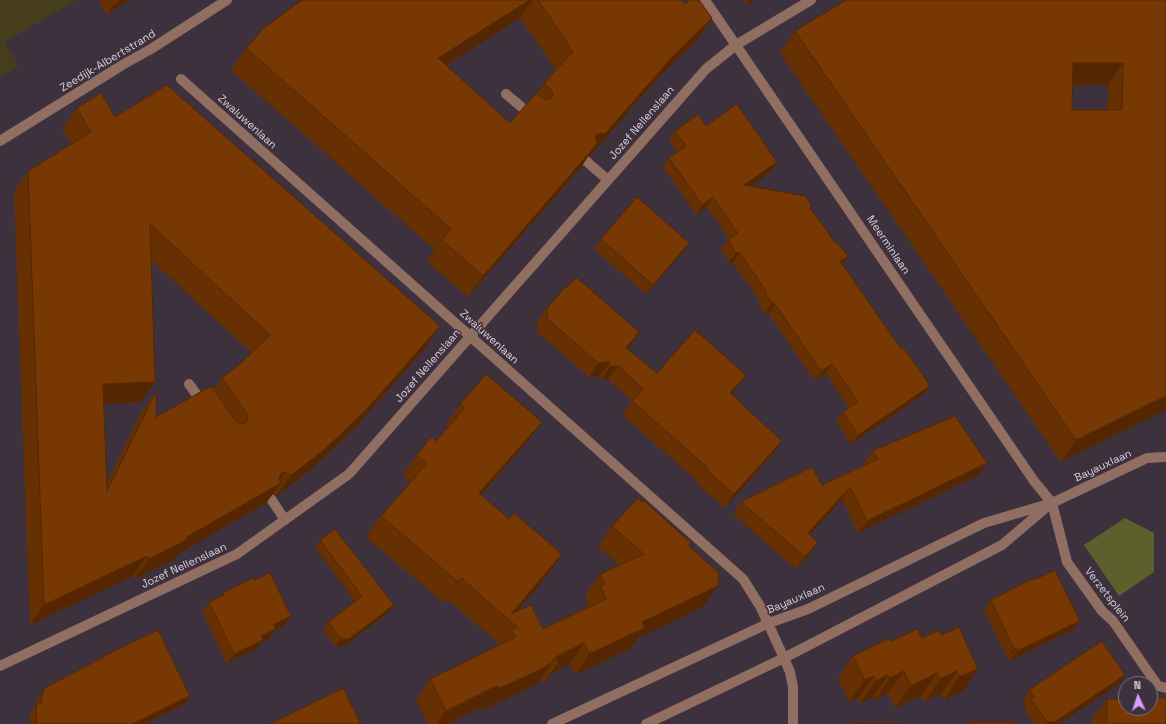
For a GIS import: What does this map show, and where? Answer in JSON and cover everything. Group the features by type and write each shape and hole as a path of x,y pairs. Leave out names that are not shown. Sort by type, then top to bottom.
{"street":[{"name":"Zeedijk-Albertstrand","path":"0,141 124,64 151,49 227,0"},
{"name":"Meerminlaan","path":"705,0 1034,481 1052,503"},
{"name":"Jozef Nellenslaan","path":"0,666 237,554 349,474 706,69 736,45 811,0"},
{"name":"Zwaluwenlaan","path":"181,79 743,579 760,606 790,672 793,724"},
{"path":"506,94 531,115"},
{"path":"586,161 608,180"},
{"path":"189,384 210,414"},
{"name":"Bayauxlaan","path":"552,724 768,623 808,609 984,523 1052,503 1147,458 1166,457"},
{"path":"271,500 286,520"},
{"name":"Bayauxlaan","path":"646,724 784,658 1002,545 1052,503"},
{"name":"Verzetsplein","path":"1052,503 1067,562 1102,611 1113,621 1158,686 1166,688"}],"green space":[{"path":"1125,518 1154,533 1154,572 1119,596 1084,545"}],"sand":[{"path":"0,0 76,0 5,42 19,66 0,78"}],"building":[{"path":"111,0 121,0 114,5"},
{"path":"302,0 530,0 438,58 510,123 536,93 545,100 551,98 553,94 552,91 544,83 573,52 538,0 682,0 685,4 690,0 699,0 712,18 673,56 605,134 602,133 597,135 595,138 597,144 483,276 442,240 451,229 246,48 265,27"},
{"path":"846,0 1166,0 1166,396 1076,440 795,31","holes":["1073,63 1123,63 1122,110 1072,110"]},
{"path":"167,85 440,326 368,408 324,450 291,475 285,472 282,473 279,478 281,483 187,537 188,539 149,559 147,556 44,605 28,171 91,132 77,108 101,93 115,117","holes":["150,224 270,335 241,363 222,378 247,414 248,417 246,422 242,424 236,421 211,386 156,417 156,392 107,491 103,384 155,382"]},
{"path":"737,104 777,162 744,185 805,196 811,204 810,208 835,243 839,244 848,257 840,261 902,350 904,348 930,386 858,435 843,412 858,402 832,364 823,370 820,370 775,304 772,303 766,295 767,292 740,253 736,253 728,240 738,233 713,197 702,205 669,158 686,146 675,131 698,114 706,126"},
{"path":"637,197 689,243 653,285 601,239"},
{"path":"576,277 639,332 626,348 657,373 695,330 746,375 730,393 782,441 734,494 707,470 708,468 632,401 643,389 618,366 610,366 610,362 598,363 547,318 547,308"},
{"path":"486,374 542,422 479,493 509,519 514,513 562,554 511,614 531,605 543,629 606,599 600,586 605,584 600,574 644,554 612,526 638,498 643,502 644,501 691,543 689,546 719,573 718,586 642,622 645,628 589,654 584,643 556,657 559,662 554,658 552,663 533,673 500,688 496,686 446,711 430,679 516,637 511,630 517,627 461,578 458,582 381,516 427,463 417,455 431,437 436,441 465,408 460,404"},
{"path":"955,416 987,463 867,521 850,487 808,533 818,542 805,557 741,502 812,467 822,485 878,459 872,451"},
{"path":"335,529 394,605 349,639 341,639 328,622 362,596 320,540"},
{"path":"1055,570 1080,621 1017,651 1016,648 1014,649 991,600 1034,578 1034,580"},
{"path":"270,573 291,616 273,625 276,629 261,636 263,640 234,654 209,602 253,578 254,580"},
{"path":"959,627 978,669 959,677 957,671 940,679 937,673 911,686 904,671 890,678 888,675 876,681 874,676 865,680 853,656 890,638 892,641 917,629 922,638 939,630 942,635"},
{"path":"158,630 190,696 132,724 37,724 36,704 41,704 43,691 46,687 104,656"},
{"path":"1102,641 1125,675 1118,676 1118,680 1055,722 1047,722 1031,699 1034,697 1029,690"},
{"path":"343,688 361,724 270,724"},
{"path":"1158,698 1166,698 1166,724 1107,724 1107,699 1118,699 1118,716 1158,716"},
{"path":"970,722 1013,722 1013,724 970,724"},
{"path":"900,723 900,724 857,724"}]}
